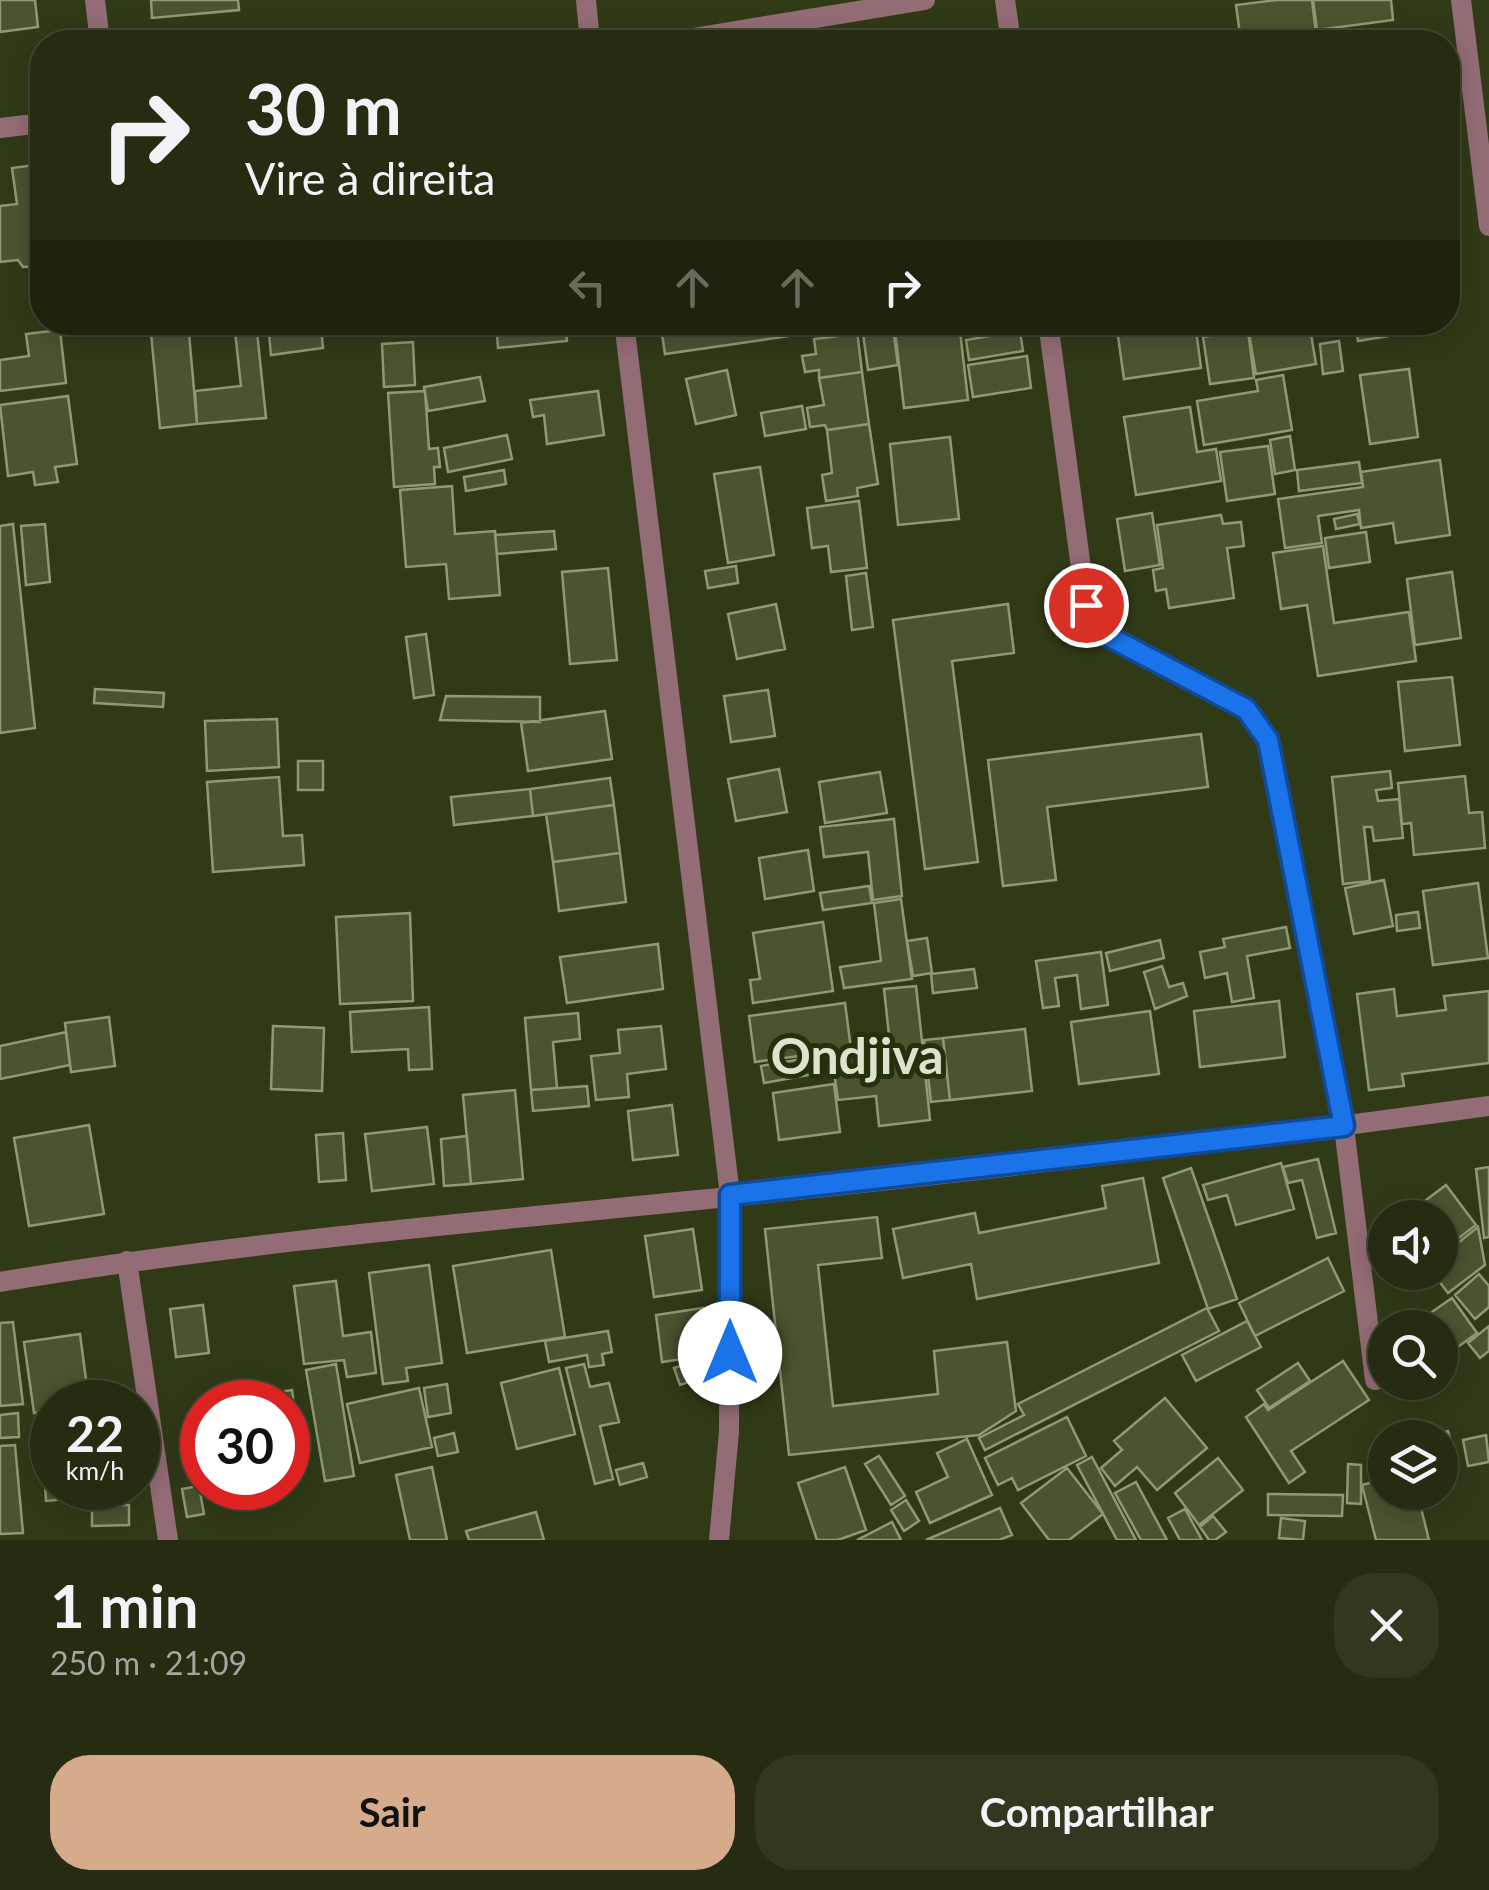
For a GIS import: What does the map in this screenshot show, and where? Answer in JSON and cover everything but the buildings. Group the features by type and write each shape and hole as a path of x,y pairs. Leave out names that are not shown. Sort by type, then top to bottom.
{"street":[{"path":"95,0 99,30"},
{"path":"586,0 589,30"},
{"path":"742,30 924,0"},
{"path":"1005,0 1009,30"},
{"path":"1460,0 1489,226"},
{"path":"0,128 30,125"},
{"path":"626,335 730,1195 729,1432 720,1540"},
{"path":"1050,335 1086,605 1104,634 1246,709 1268,740 1344,1126 1368,1323"},
{"path":"0,1282 127,1260 1344,1126 1489,1106"},
{"path":"127,1260 168,1540"}],"district":[{"name":"Ondjiva","path":"857,1056"}],"route":[{"path":"730,1353 730,1195 1344,1126 1268,740 1246,709 1104,634 1086,605"}]}
